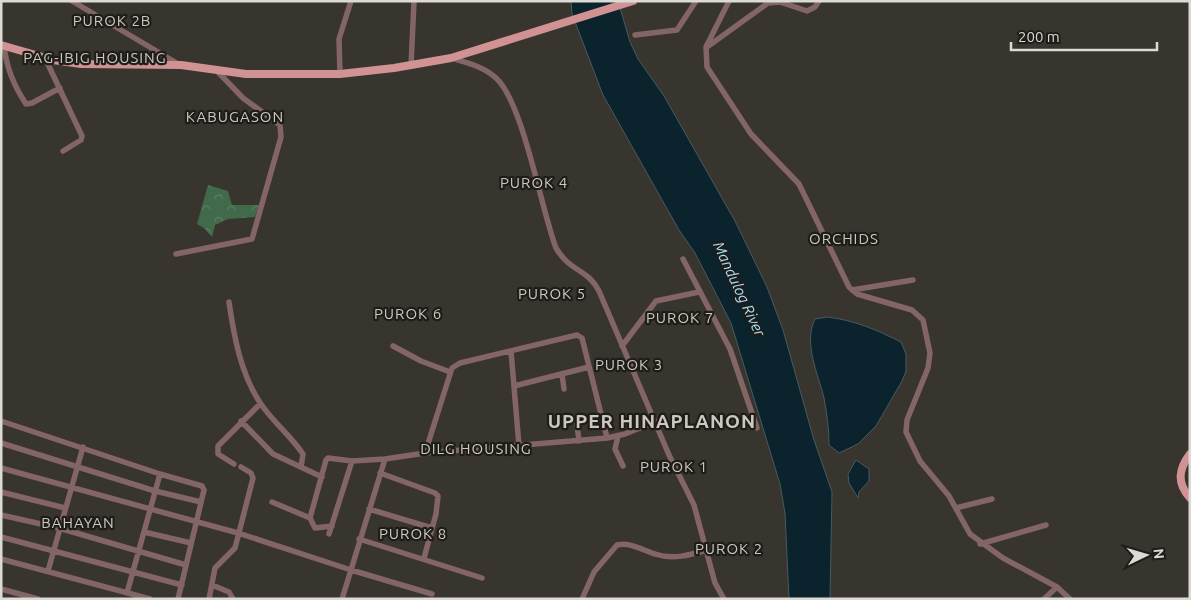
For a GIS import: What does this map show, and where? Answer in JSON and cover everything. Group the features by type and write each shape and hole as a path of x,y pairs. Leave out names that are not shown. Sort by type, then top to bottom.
{"main road":[{"path":"3,45 45,58 81,64 181,65 254,75 340,74 411,66 450,58 633,1"},
{"path":"1190,454 1180,474 1182,488 1190,498"}],"street":[{"path":"72,1 82,4 181,65"},
{"path":"340,74 339,39 351,1"},
{"path":"411,66 414,1"},
{"path":"635,35 661,33 679,29 696,1"},
{"path":"729,1 706,47 706,63 711,75 751,134 798,184 843,278 852,290 884,303 912,310 923,320 928,337 929,360 920,390 907,420 906,432 920,461 949,496 970,534 980,544 1057,587 1070,599"},
{"path":"706,47 766,4 780,2 807,11 815,7 819,1"},
{"path":"3,45 16,90 26,104 32,103 60,88"},
{"path":"45,58 82,136 81,140 63,151"},
{"path":"450,58 483,69 497,78 505,89 524,138 556,248 570,266 594,280 655,422 694,505 715,583 724,599"},
{"path":"176,254 252,239 281,137 280,125 243,98 217,71"},
{"path":"683,260 730,349 757,428"},
{"path":"852,290 913,280"},
{"path":"622,346 656,300 699,292"},
{"path":"228,302 242,366 260,404 303,454 302,467"},
{"path":"425,453 452,368 460,363 579,335 607,438"},
{"path":"392,346 421,361 450,372"},
{"path":"511,351 519,446"},
{"path":"514,386 589,367"},
{"path":"562,374 564,389"},
{"path":"234,464 218,454 217,449 260,404"},
{"path":"576,417 579,440"},
{"path":"1,421 160,474 202,486 204,490 178,599"},
{"path":"242,421 268,450 284,460 322,477"},
{"path":"310,518 327,459 352,461 385,459 425,453 607,438 618,436 655,422"},
{"path":"618,436 615,449 623,466"},
{"path":"1,444 154,491 201,502"},
{"path":"48,571 70,487 83,447"},
{"path":"342,599 385,459"},
{"path":"329,534 352,461"},
{"path":"209,599 215,568 219,562 232,552 253,478 251,472 241,467"},
{"path":"1,468 238,533 425,595 432,594"},
{"path":"380,473 435,493 438,502 424,558"},
{"path":"127,593 160,474"},
{"path":"1,492 66,508"},
{"path":"956,508 992,499"},
{"path":"272,502 310,518 315,528 332,526"},
{"path":"369,509 432,528"},
{"path":"1,515 59,528 186,565"},
{"path":"980,544 1046,525"},
{"path":"144,532 191,543"},
{"path":"1,537 52,552 182,584"},
{"path":"360,539 482,578"},
{"path":"582,599 594,572 616,545 626,544 668,557 681,557 707,550"},
{"path":"1,559 150,599"},
{"path":"212,585 229,592 233,599"},
{"path":"1044,599 1057,587"},
{"path":"1,588 38,599"}],"green space":[{"path":"208,185 228,191 232,205 259,205 255,217 228,219 215,225 212,237 204,228 197,224"}],"water":[{"name":"Mandulog River","path":"571,1 618,1 630,42 638,59 664,96 735,221 767,287 783,330 814,440 832,492 830,599 789,599 785,513 780,484 731,323 695,253 679,230 603,95 572,14"},
{"path":"827,317 856,323 901,342 906,354 906,371 902,381 876,426 858,444 839,453 829,445 824,398 815,368 810,338 815,319"},
{"path":"856,460 869,469 869,481 859,492 858,498 849,483 848,474"}],"district":[{"name":"PUROK 2B","path":"112,21"},
{"name":"PAG-IBIG HOUSING","path":"95,58"},
{"name":"KABUGASON","path":"235,117"},
{"name":"PUROK 4","path":"534,183"},
{"name":"ORCHIDS","path":"844,239"},
{"name":"PUROK 5","path":"552,294"},
{"name":"PUROK 6","path":"408,314"},
{"name":"PUROK 7","path":"680,318"},
{"name":"PUROK 3","path":"629,365"},
{"name":"UPPER HINAPLANON","path":"652,421"},
{"name":"DILG HOUSING","path":"476,449"},
{"name":"PUROK 1","path":"674,467"},
{"name":"BAHAYAN","path":"78,523"},
{"name":"PUROK 8","path":"413,534"},
{"name":"PUROK 2","path":"729,549"}]}
